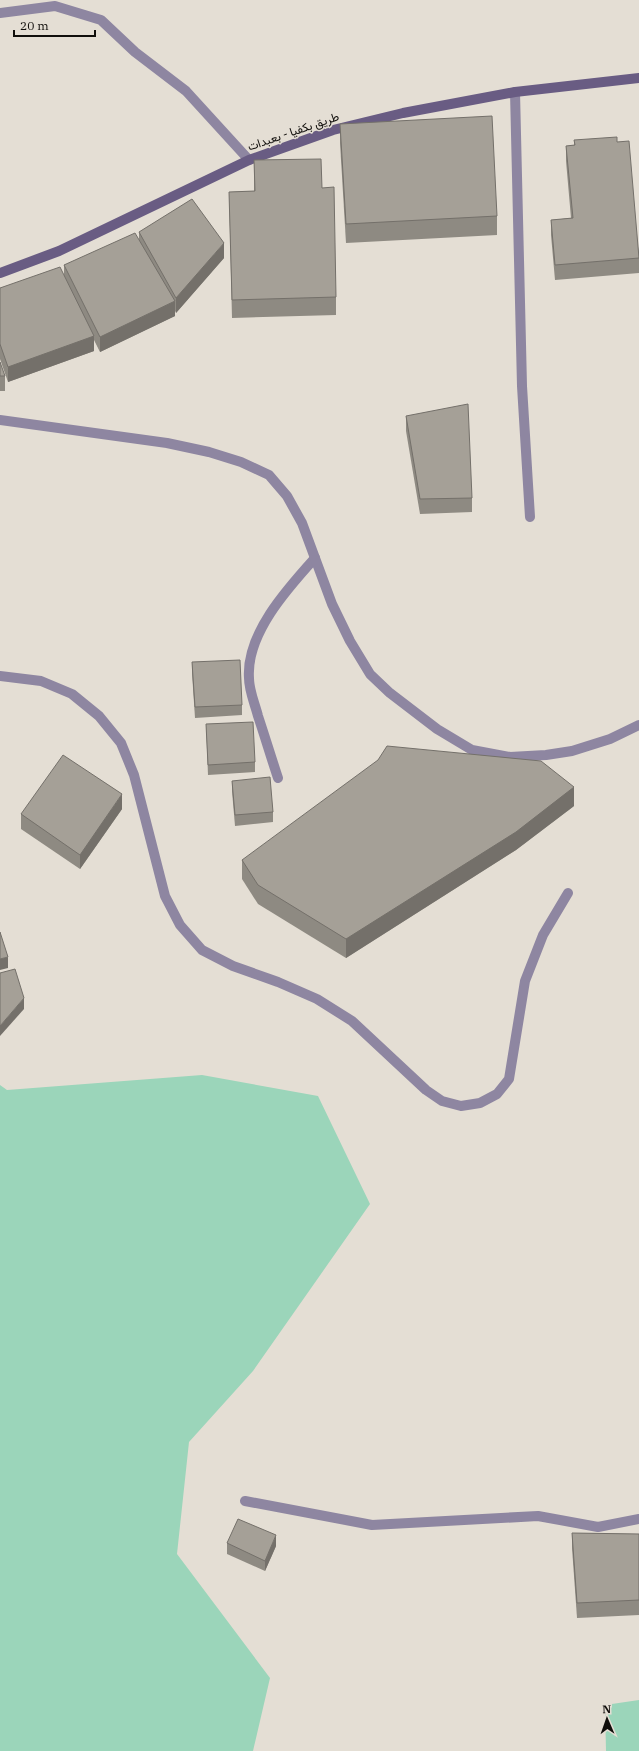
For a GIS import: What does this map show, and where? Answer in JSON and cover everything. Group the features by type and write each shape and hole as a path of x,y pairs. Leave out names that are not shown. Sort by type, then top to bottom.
{"main road":[{"name":"طريق بكفيا - بعبدات","path":"0,273 59,251 249,160 333,130 403,113 515,92 639,78"}],"street":[{"path":"0,13 55,6 101,20 135,52 186,91 249,160"},
{"path":"515,92 522,386 530,517"},
{"path":"0,420 167,443 209,452 241,462 268,475 287,496 302,523 332,604 347,635 370,674 390,693 436,729 472,750 510,756 546,755 572,751 610,739 639,725"},
{"path":"278,778 252,697 248,678 250,660 256,640 268,617 293,583 315,558"},
{"path":"0,676 41,681 72,694 99,716 121,743 134,775 165,896 180,926 202,950 233,966 278,982 323,1002 352,1021 426,1090 442,1101 461,1106 480,1103 497,1094 509,1079 525,981 543,935 568,893"},
{"path":"245,1501 372,1526 538,1516 598,1527 639,1520"}],"green space":[{"path":"202,1075 318,1096 370,1204 253,1371 189,1442 177,1554 270,1678 253,1751 0,1751 0,1085 7,1090"},
{"path":"639,1700 639,1751 606,1751 605,1705"}],"building":[{"path":"492,116 497,216 346,224 340,124"},
{"path":"617,137 617,142 629,141 639,258 555,265 551,220 573,218 566,146 575,145 574,140"},
{"path":"321,159 322,188 334,187 336,297 232,300 229,192 255,191 254,160"},
{"path":"192,199 224,243 176,298 139,232"},
{"path":"135,233 175,301 100,337 64,265"},
{"path":"60,267 94,336 8,367 0,344 0,288"},
{"path":"0,362 5,376 0,376"},
{"path":"468,404 472,498 420,499 406,416"},
{"path":"240,660 242,705 195,707 192,662"},
{"path":"253,722 255,762 208,765 206,724"},
{"path":"387,746 541,761 574,787 516,832 346,939 258,885 242,860 378,760"},
{"path":"63,755 122,794 80,855 21,814"},
{"path":"270,777 273,812 235,815 232,781"},
{"path":"0,932 8,957 0,959"},
{"path":"15,969 24,998 0,1026 0,973"},
{"path":"238,1519 276,1535 265,1561 227,1543"},
{"path":"572,1533 639,1534 639,1600 577,1603"}]}
